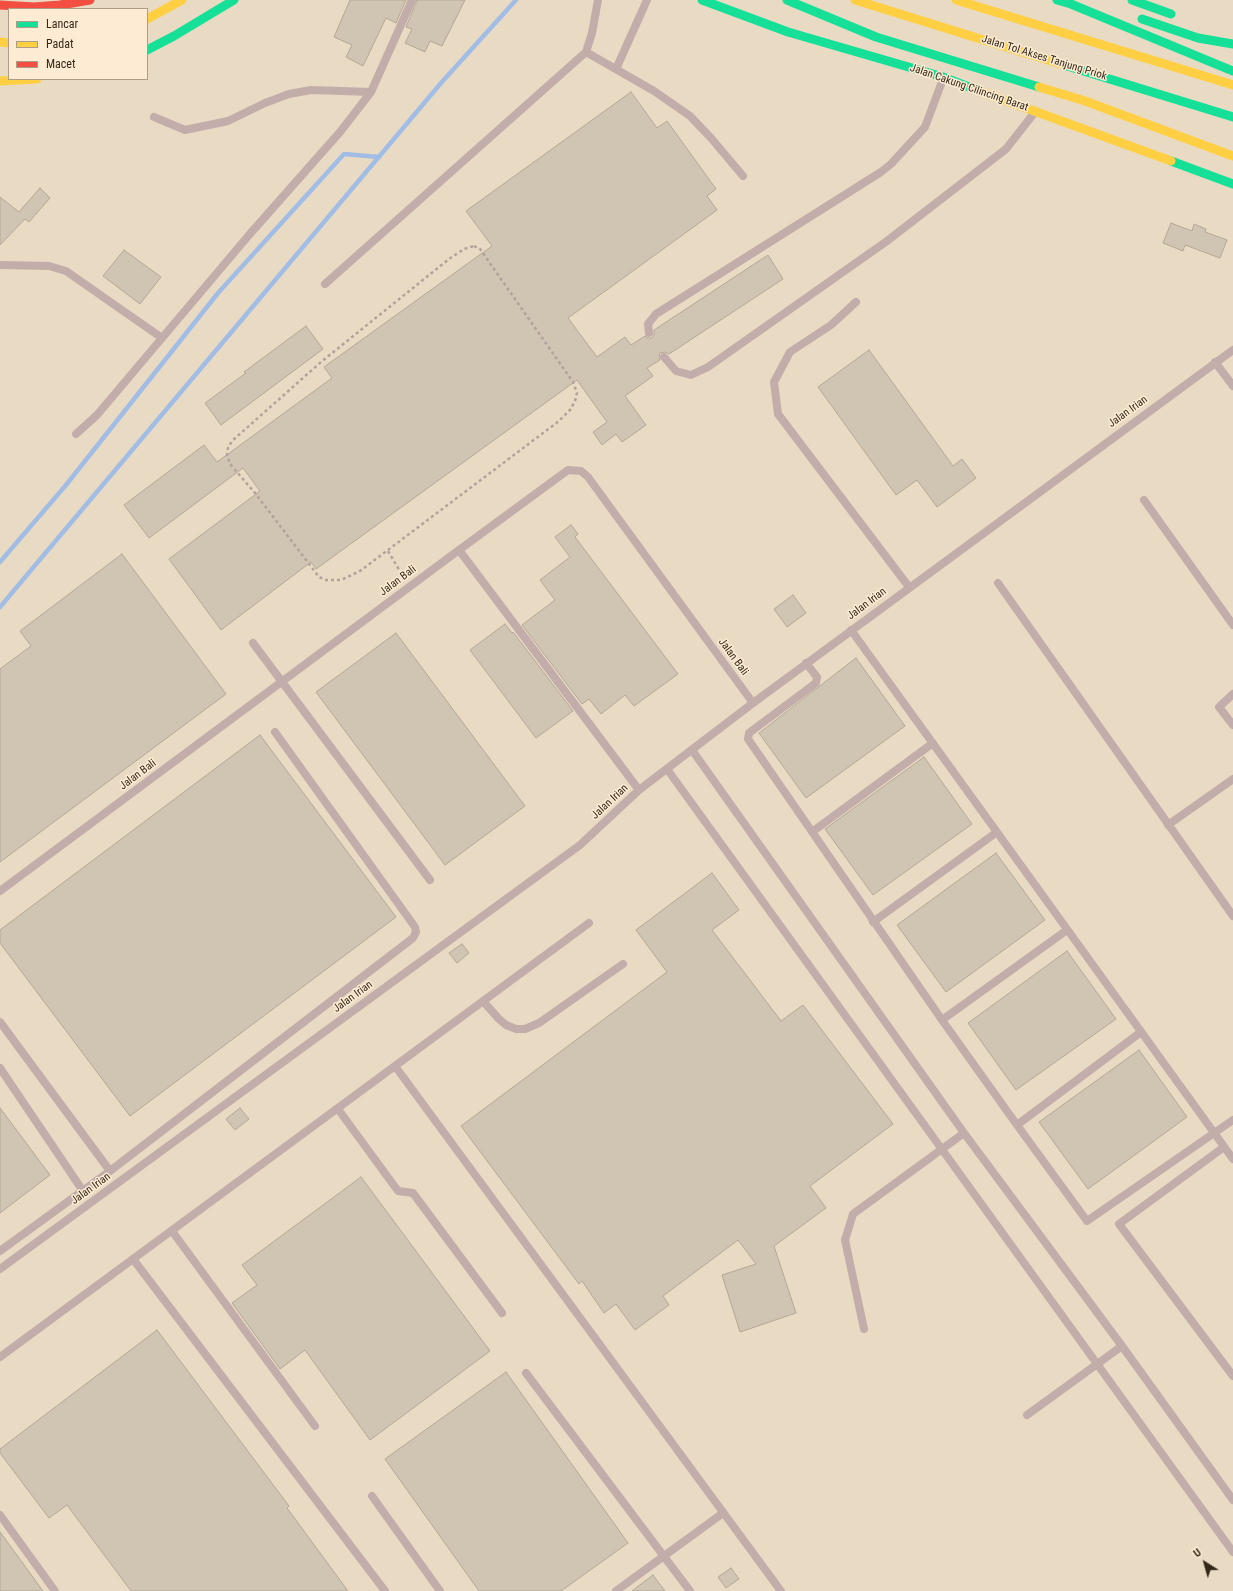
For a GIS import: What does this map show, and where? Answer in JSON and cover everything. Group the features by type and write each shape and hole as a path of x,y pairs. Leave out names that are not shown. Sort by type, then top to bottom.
{"highway":[{"path":"0,5 34,7 60,5 90,0"},
{"path":"148,18 182,0"},
{"path":"148,49 174,36 234,0"},
{"name":"Jalan Cakung Cilincing Barat","path":"702,0 788,32 944,78 1233,184"},
{"path":"786,0 876,38 1085,101 1233,156"},
{"name":"Jalan Tol Akses Tanjung Priok","path":"855,0 1233,117"},
{"path":"956,0 1233,85"},
{"path":"1057,0 1071,4 1233,71"},
{"path":"1132,0 1183,19"},
{"path":"1131,15 1198,38 1233,44"},
{"path":"1219,32 1233,37"},
{"path":"0,81 18,80"}],"lane":[{"path":"76,434 97,415 249,235 340,132 371,92 412,0"},
{"path":"325,284 586,52 592,33 598,0"},
{"path":"616,70 647,0"},
{"path":"586,52 654,91 690,116 743,176"},
{"path":"649,333 648,324 656,314 881,172 900,157 925,127 944,78"},
{"path":"154,117 185,130 228,120 289,94 311,90 371,92"},
{"path":"664,357 676,371 690,375 708,367 887,241 1006,149 1036,112"},
{"path":"0,265 49,266 66,271 162,338"},
{"path":"856,302 831,325 790,352 774,382 778,414 909,587"},
{"name":"Jalan Irian","path":"0,1269 580,845 639,790 753,703 1233,350"},
{"path":"1216,362 1233,386"},
{"name":"Jalan Bali","path":"0,891 568,470 581,471 588,477 753,703"},
{"path":"1144,500 1233,625"},
{"path":"459,550 639,790"},
{"path":"998,583 1233,916"},
{"path":"851,630 1233,1159"},
{"path":"253,643 430,880"},
{"path":"806,663 817,677 816,683 748,733 748,739 873,922 1087,1221 1233,1120"},
{"path":"1233,694 1220,707 1233,725"},
{"path":"0,1251 110,1171 413,938 416,932 415,927 275,732"},
{"path":"812,832 933,743"},
{"path":"692,750 964,1133 1122,1346 1233,1500"},
{"path":"668,769 1233,1552"},
{"path":"1168,824 1233,779"},
{"path":"873,922 997,832"},
{"path":"0,1357 589,923"},
{"path":"942,1020 1067,930"},
{"path":"483,1001 506,1025 516,1029 525,1029 539,1023 623,964"},
{"path":"0,1022 110,1171"},
{"path":"1017,1125 1141,1032"},
{"path":"395,1066 781,1591"},
{"path":"0,1068 83,1191"},
{"path":"338,1109 398,1191 413,1193 502,1313"},
{"path":"864,1329 845,1240 853,1214 964,1133"},
{"path":"1224,1147 1119,1224 1233,1376"},
{"path":"172,1231 315,1426"},
{"path":"133,1259 385,1591"},
{"path":"1027,1415 1122,1346"},
{"path":"526,1373 690,1591"},
{"path":"372,1496 440,1591"},
{"path":"616,1591 723,1513"},
{"path":"0,1515 55,1591"}],"path":[{"path":"474,246 480,249 573,382 577,393 575,401 570,410 559,422 388,551 360,571 341,580 326,580 319,577 255,493 230,464 227,455 228,448 232,440 321,362 449,259 464,249 474,246"},
{"path":"388,551 409,587"}],"building":[{"path":"350,0 406,0 396,23 386,18 363,66 346,57 352,45 334,37"},
{"path":"417,0 465,0 442,46 430,41 425,52 405,43 412,29 406,27"},
{"path":"631,92 657,128 667,121 716,189 707,196 717,210 568,318 597,357 625,337 631,345 645,336 647,338 652,338 654,335 654,330 768,255 783,279 669,354 665,352 660,353 660,360 647,368 653,376 625,396 646,425 622,442 616,434 602,445 593,432 607,422 577,380 316,569 311,562 221,630 169,559 260,491 243,468 149,538 124,505 204,445 217,462 332,378 324,367 492,246 466,211"},
{"path":"40,188 50,198 29,222 25,219 0,245 0,197 19,212"},
{"path":"1171,223 1192,231 1194,224 1206,229 1205,232 1227,240 1220,258 1185,245 1183,251 1163,243"},
{"path":"124,250 161,277 140,304 103,276"},
{"path":"306,326 323,349 221,425 205,403"},
{"path":"869,350 953,466 962,459 976,478 937,507 917,480 896,495 818,387"},
{"path":"571,525 578,534 575,537 678,674 634,706 625,695 601,714 589,699 582,704 522,625 555,600 540,580 570,557 555,537"},
{"path":"122,554 226,694 0,862 0,669 31,646 20,631"},
{"path":"793,595 806,613 787,627 774,609"},
{"path":"505,624 512,633 513,632 573,711 536,738 470,650"},
{"path":"396,633 525,806 445,865 316,692"},
{"path":"856,658 905,726 806,798 759,733"},
{"path":"260,735 396,917 130,1116 0,943 0,930"},
{"path":"924,757 972,824 873,895 825,829"},
{"path":"996,853 1045,920 946,992 897,925"},
{"path":"712,873 739,910 712,930 781,1021 803,1005 893,1124 810,1186 826,1208 774,1246 796,1313 740,1332 722,1275 756,1264 738,1240 663,1296 669,1305 635,1330 616,1304 604,1313 582,1281 579,1284 461,1126 667,972 636,930"},
{"path":"462,944 469,953 457,963 449,953"},
{"path":"1067,951 1116,1019 1016,1090 968,1023"},
{"path":"1139,1050 1187,1117 1088,1189 1039,1122"},
{"path":"0,1108 50,1175 0,1213"},
{"path":"240,1108 249,1119 235,1130 226,1119"},
{"path":"361,1177 490,1351 370,1440 305,1350 280,1369 232,1303 257,1285 242,1265"},
{"path":"157,1330 289,1506 287,1508 348,1591 131,1591 67,1505 49,1518 0,1453 0,1449"},
{"path":"506,1372 628,1543 561,1591 479,1591 385,1459"},
{"path":"0,1532 43,1591 0,1591"},
{"path":"731,1568 739,1579 726,1588 718,1577"},
{"path":"653,1575 665,1591 632,1591"}],"waterway":[{"path":"0,607 441,83 516,0"},
{"path":"0,562 66,485 218,293 344,154 379,157"}],"traffic: fast":[{"path":"148,49 174,36 234,0"},
{"path":"702,0 788,32 943,77 982,92"},
{"path":"787,0 876,37 1039,87"},
{"path":"1057,0 1071,4 1233,71"},
{"path":"1132,0 1171,14"},
{"path":"1142,19 1198,38 1233,44"},
{"path":"1064,65 1233,117"},
{"path":"1171,161 1233,184"}],"traffic: slow":[{"path":"148,18 182,0"},
{"path":"855,0 1064,65"},
{"path":"956,0 1233,85"},
{"path":"0,42 8,43"},
{"path":"0,81 18,80"},
{"path":"1039,87 1085,101 1233,156"},
{"path":"982,92 1171,161"}],"traffic: jam":[{"path":"0,5 34,7 60,5 90,0"}]}
